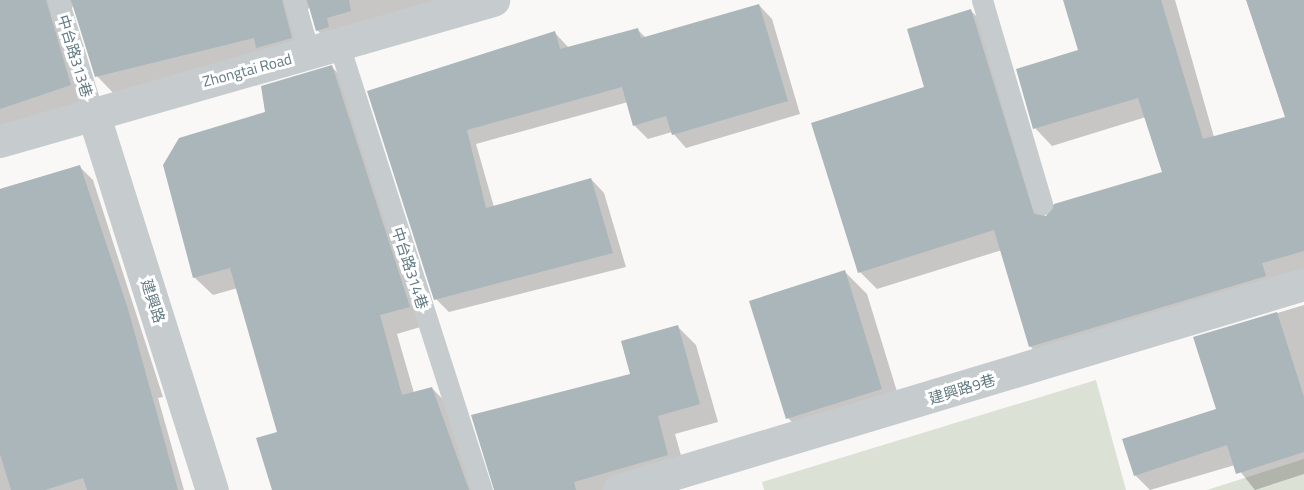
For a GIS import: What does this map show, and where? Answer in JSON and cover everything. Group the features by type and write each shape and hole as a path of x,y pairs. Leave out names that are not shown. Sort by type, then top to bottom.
{"street":[{"name":"Zhongtai Road","path":"0,141 93,112 493,0"},
{"name":"建興路","path":"93,112 212,490"},
{"name":"建興路9巷","path":"619,490 1304,284"}],"lane":[{"name":"中台路313巷","path":"58,0 93,112"},
{"name":"中台路314巷","path":"294,0 324,49 482,490"},
{"path":"982,0 1042,204"}],"shaded area":[{"path":"1096,380 1126,490 764,490 762,482"},
{"path":"1304,459 1304,490 1207,490"}],"building":[{"path":"0,0 46,0 71,85 0,109"},
{"path":"71,0 282,0 292,38 256,48 254,38 95,77"},
{"path":"307,0 349,0 351,11 327,18 329,27 316,31"},
{"path":"1063,0 1161,0 1203,139 1285,117 1246,0 1304,0 1304,251 1262,263 1266,276 1029,347 994,230 858,273 811,123 924,87 907,29 971,9 1034,214 1046,216 1054,204 1162,172 1138,98 1033,129 1016,69 1078,50"},
{"path":"759,4 788,101 672,135 666,116 633,126 622,87 467,130 486,208 591,178 613,253 434,300 367,91 555,31 560,49 638,28 641,38"},
{"path":"332,65 410,307 380,315 402,395 432,387 469,490 272,490 256,438 277,432 230,268 193,278 163,165 179,138 265,112 261,86"},
{"path":"80,165 128,309 178,490 87,490 83,478 45,490 11,490 0,454 0,189"},
{"path":"845,270 882,389 786,419 749,301"},
{"path":"1277,312 1304,397 1304,452 1236,474 1227,445 1134,476 1122,439 1216,409 1193,337"},
{"path":"678,325 700,404 658,416 668,455 574,482 576,490 494,490 471,415 630,374 621,341"}]}
